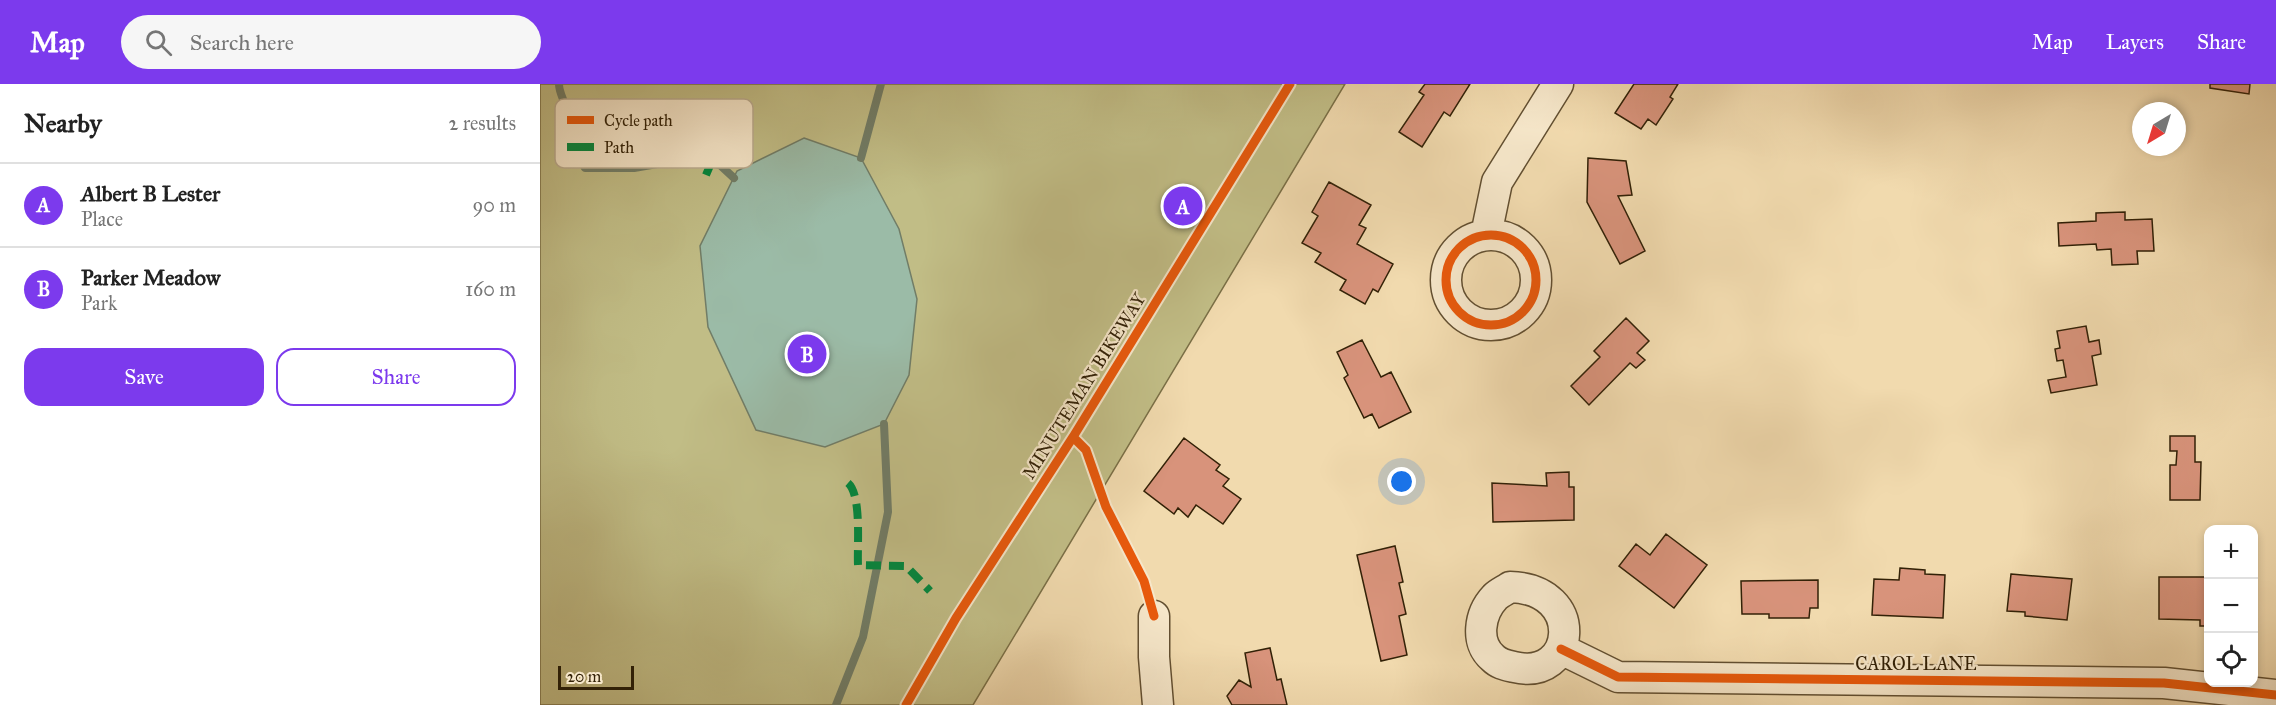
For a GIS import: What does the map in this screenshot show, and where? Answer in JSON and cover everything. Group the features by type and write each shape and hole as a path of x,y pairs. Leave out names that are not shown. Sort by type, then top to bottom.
{"street":[{"path":"1486,235 1497,182 1558,84"},
{"path":"1154,616 1154,657 1158,705"},
{"name":"CAROL LANE","path":"1561,649 1618,677 2164,682 2276,695"}],"shaded area":[{"path":"540,84 1345,84 973,705 540,705"},
{"path":"804,138 861,158 899,229 917,299 909,375 884,424 825,447 756,430 708,327 700,246 737,171 743,168 753,168 753,163"}],"building":[{"path":"1425,84 1470,84 1450,116 1444,112 1422,147 1399,132 1424,95 1419,92"},
{"path":"1634,84 1678,84 1670,97 1673,99 1656,125 1648,119 1641,129 1615,113"},
{"path":"2210,84 2250,84 2249,94 2210,88"},
{"path":"1588,158 1626,161 1632,195 1618,196 1645,251 1620,264 1587,202"},
{"path":"1329,182 1371,205 1359,225 1366,228 1357,244 1393,264 1378,292 1373,289 1365,304 1340,290 1346,280 1315,262 1321,253 1302,243 1318,216 1312,212"},
{"path":"2125,212 2125,220 2152,219 2154,251 2137,251 2138,264 2112,265 2111,249 2097,250 2096,244 2059,246 2058,223 2096,221 2096,213"},
{"path":"1626,318 1649,341 1637,353 1645,360 1636,368 1630,363 1589,405 1571,386 1600,357 1594,351"},
{"path":"2086,326 2089,342 2099,340 2101,354 2092,356 2097,385 2051,393 2048,380 2066,377 2063,360 2057,361 2055,349 2060,348 2057,331"},
{"path":"1362,340 1381,377 1391,372 1411,412 1379,428 1372,414 1364,418 1344,378 1348,375 1337,352"},
{"path":"2170,436 2195,436 2195,462 2201,462 2200,500 2170,500 2170,465 2176,465 2177,451 2170,451"},
{"path":"1184,438 1220,465 1216,470 1229,479 1223,486 1241,499 1223,524 1196,505 1188,517 1178,508 1174,514 1144,491"},
{"path":"1569,472 1569,487 1574,487 1574,520 1493,522 1492,483 1547,486 1546,473"},
{"path":"1666,534 1707,565 1674,608 1619,566 1636,544 1650,555"},
{"path":"1395,546 1403,582 1399,583 1406,614 1399,616 1407,655 1381,661 1357,555"},
{"path":"1900,568 1925,570 1925,574 1945,575 1943,618 1872,615 1874,579 1899,580"},
{"path":"2011,574 2072,579 2067,620 2025,616 2025,612 2007,611"},
{"path":"2159,577 2204,577 2204,626 2200,626 2200,620 2159,619"},
{"path":"1818,580 1818,608 1810,608 1809,618 1769,618 1769,614 1742,614 1741,581"},
{"path":"1270,648 1277,680 1281,679 1287,705 1232,705 1227,696 1239,680 1251,687 1245,653"}],"waterway":[{"path":"559,84 563,99"},
{"path":"861,158 881,84"},
{"path":"585,168 634,168"},
{"path":"723,168 734,178"},
{"path":"836,705 863,637 888,512 884,424"}],"marked path":[{"path":"706,175 709,168"},
{"path":"848,483 852,489 857,509 858,565 906,566 930,591"}],"cycle path":[{"name":"MINUTEMAN BIKEWAY","path":"906,705 956,618 1073,437 1290,84"},
{"path":"1491,235 1508,239 1523,248 1532,263 1536,280 1532,297 1523,312 1508,321 1491,325 1474,321 1459,312 1450,297 1446,280 1450,263 1459,248 1474,239 1491,235"},
{"name":"MINUTEMAN BIKEWAY","path":"1073,437 1086,450 1106,507 1144,581 1154,616"},
{"path":"1561,649 1618,677 2164,683 2276,695"}],"place":[{"name":"Albert B Lester","path":"1183,206"},
{"name":"Parker Meadow","path":"807,354"}]}
